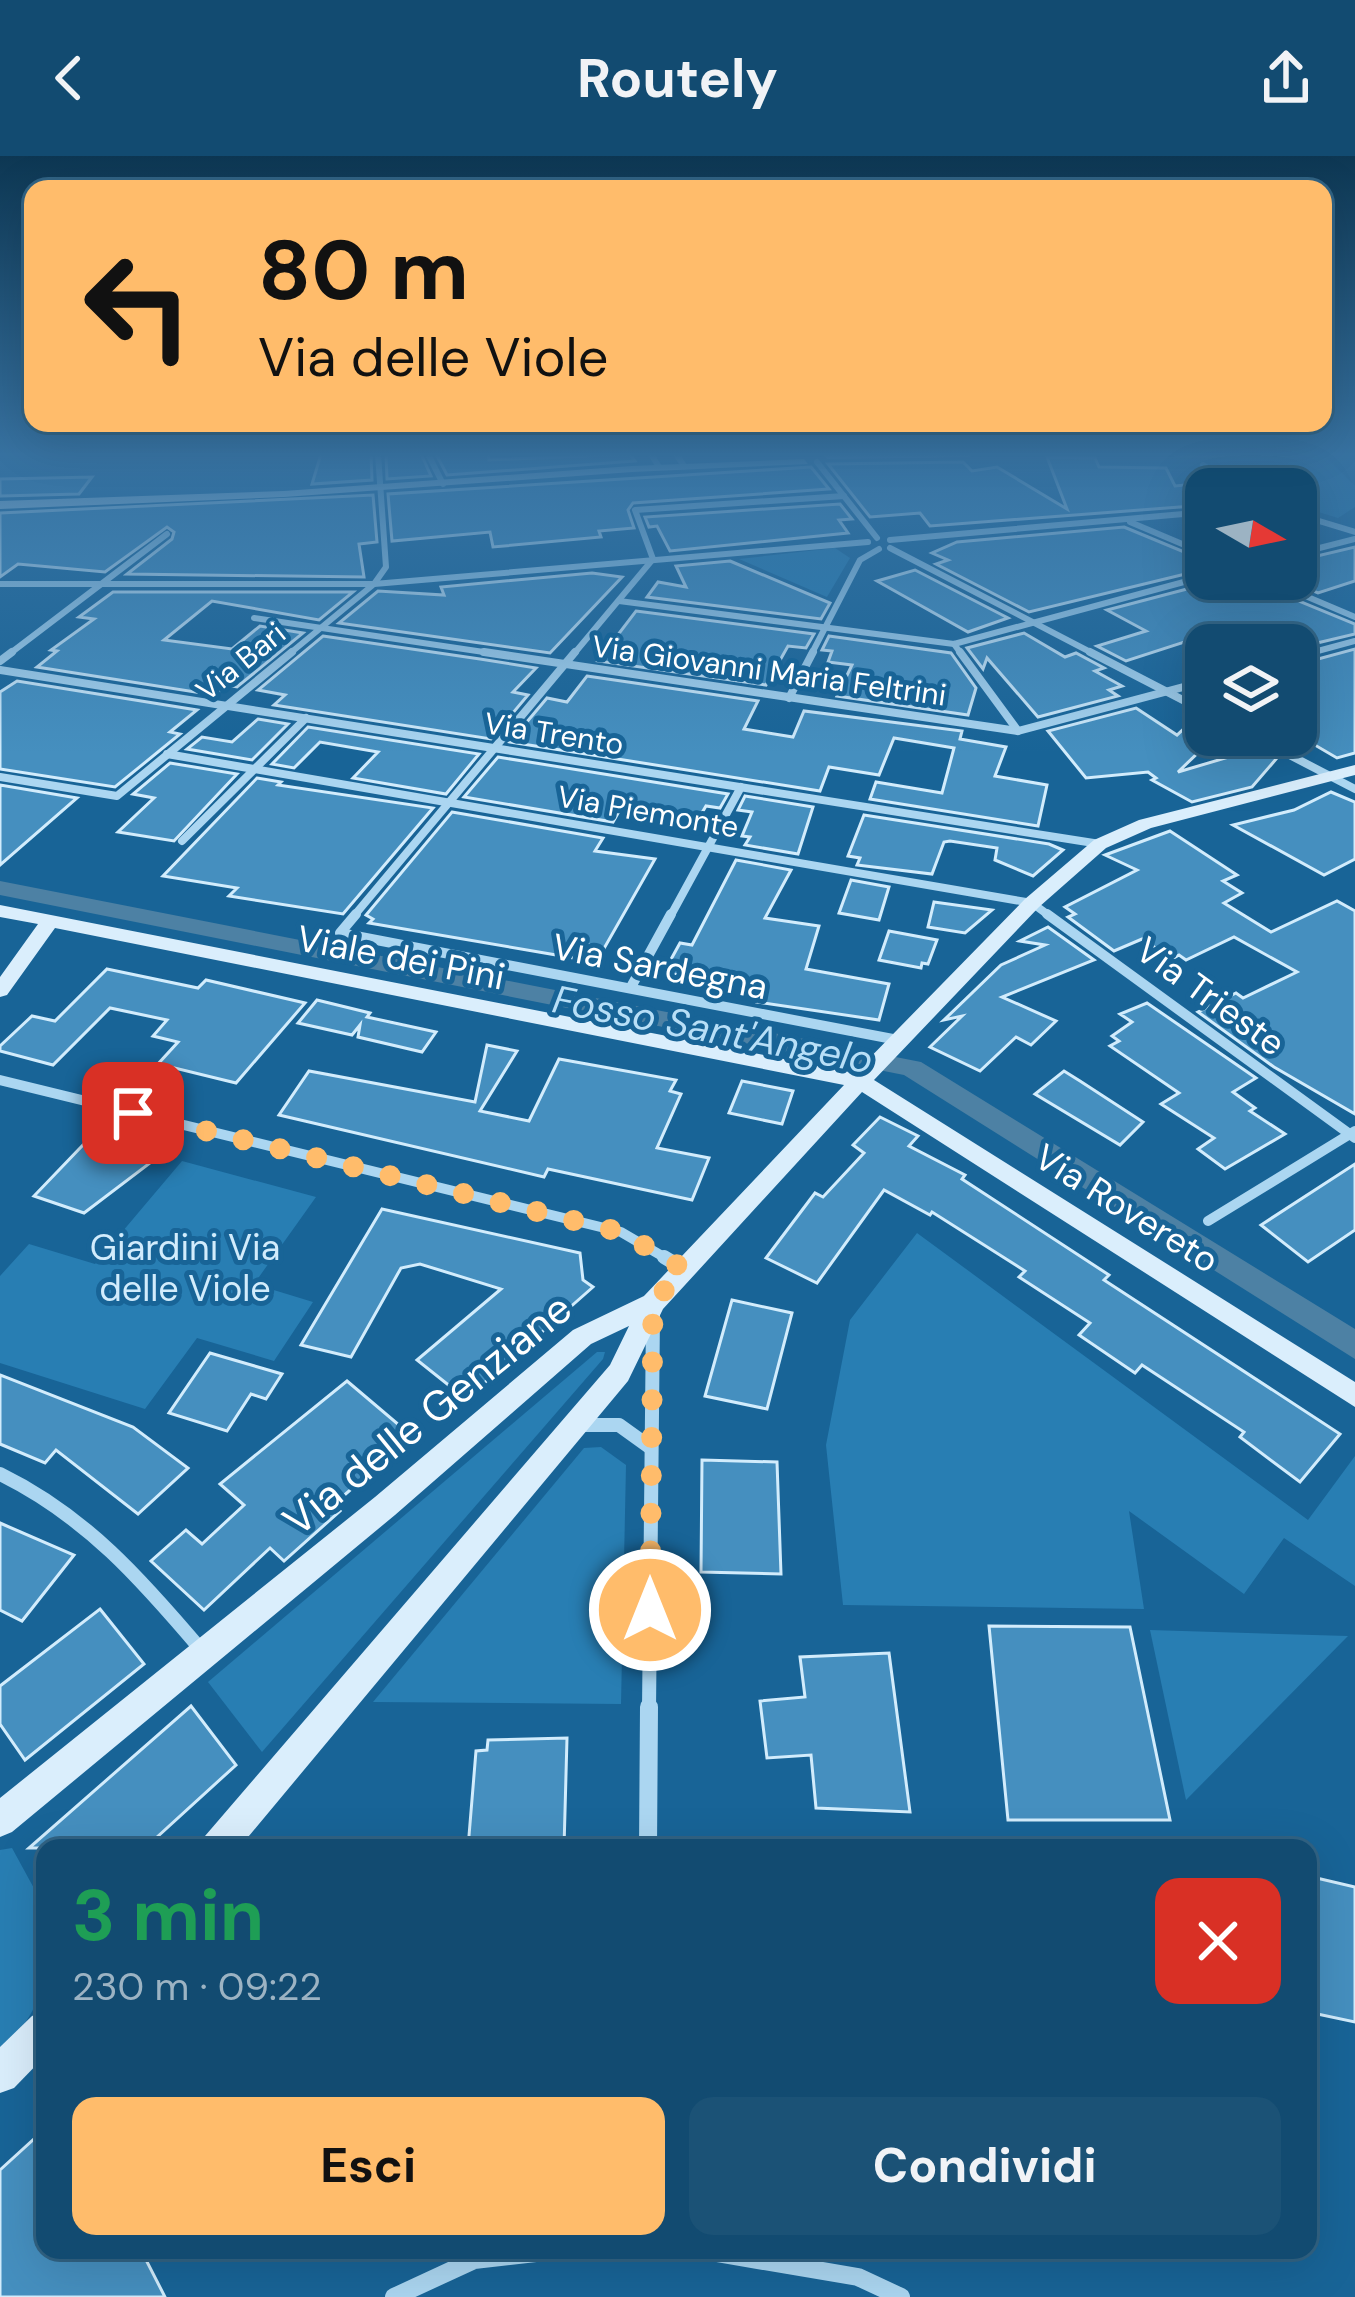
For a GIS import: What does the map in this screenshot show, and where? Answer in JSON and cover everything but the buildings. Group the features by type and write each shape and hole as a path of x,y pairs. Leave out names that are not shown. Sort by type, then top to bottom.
{"street":[{"path":"0,665 141,554"},
{"path":"374,584 386,567 385,554"},
{"path":"651,554 653,560"},
{"path":"0,584 374,584 726,554"},
{"path":"789,698 867,554"},
{"path":"908,554 1185,701"},
{"path":"448,802 653,560"},
{"path":"619,601 954,644 1185,582"},
{"name":"Via Bari","path":"0,777 117,796 374,584"},
{"path":"1315,600 1355,617"},
{"name":"Via Giovanni Maria Feltrini","path":"254,618 1018,731 1185,687"},
{"path":"1317,651 1355,640"},
{"path":"954,644 1018,731"},
{"name":"Via Trento","path":"0,665 1100,844"},
{"path":"182,842 306,718"},
{"name":"Via Piemonte","path":"167,754 1032,903"},
{"path":"1291,756 1355,789"},
{"path":"225,1839 619,1373 653,1303 1032,903 1100,844 1145,824 1355,770"},
{"path":"631,987 742,788"},
{"name":"Via Sardegna","path":"448,802 340,933 898,1040"},
{"name":"Via Trieste","path":"1032,903 1354,1134"},
{"name":"Viale dei Pini","path":"0,911 860,1081"},
{"path":"0,991 50,920"},
{"path":"0,1080 621,1232 684,1269"},
{"name":"Via Rovereto","path":"860,1081 1355,1396"},
{"path":"1208,1221 1354,1134"},
{"path":"648,1839 653,1303"},
{"name":"Via delle Genziane","path":"0,1820 385,1506 582,1337 653,1303"},
{"path":"574,1426 604,1420 628,1426 651,1448"},
{"path":"0,1474 74,1513 119,1553 203,1652"},
{"path":"0,2074 36,2038"},
{"path":"394,2297 483,2259"},
{"path":"752,2259 857,2277 901,2297"}],"green space":[{"path":"783,554 844,554 850,558 827,597 739,559"},
{"name":"Giardini Via delle Viole","path":"182,1161 316,1197 254,1284 313,1302 274,1361 197,1338 145,1409 0,1363 0,1276 29,1244 95,1264"},
{"path":"917,1233 1308,1520 1355,1456 1355,1586 1284,1538 1244,1594 1129,1511 1144,1609 843,1605 826,1445 850,1320"},
{"path":"597,1352 605,1352 603,1359 262,1752 208,1682"},
{"path":"601,1447 626,1465 621,1704 373,1702 584,1448"},
{"path":"1150,1630 1348,1636 1186,1800"},
{"path":"12,1848 36,1892 36,2002 0,2050 0,1850"}],"waterway":[{"name":"Fosso Sant'Angelo","path":"0,888 912,1068 1355,1346"}],"route":[{"path":"133,1113 621,1232 684,1269 653,1303 650,1610"}]}
